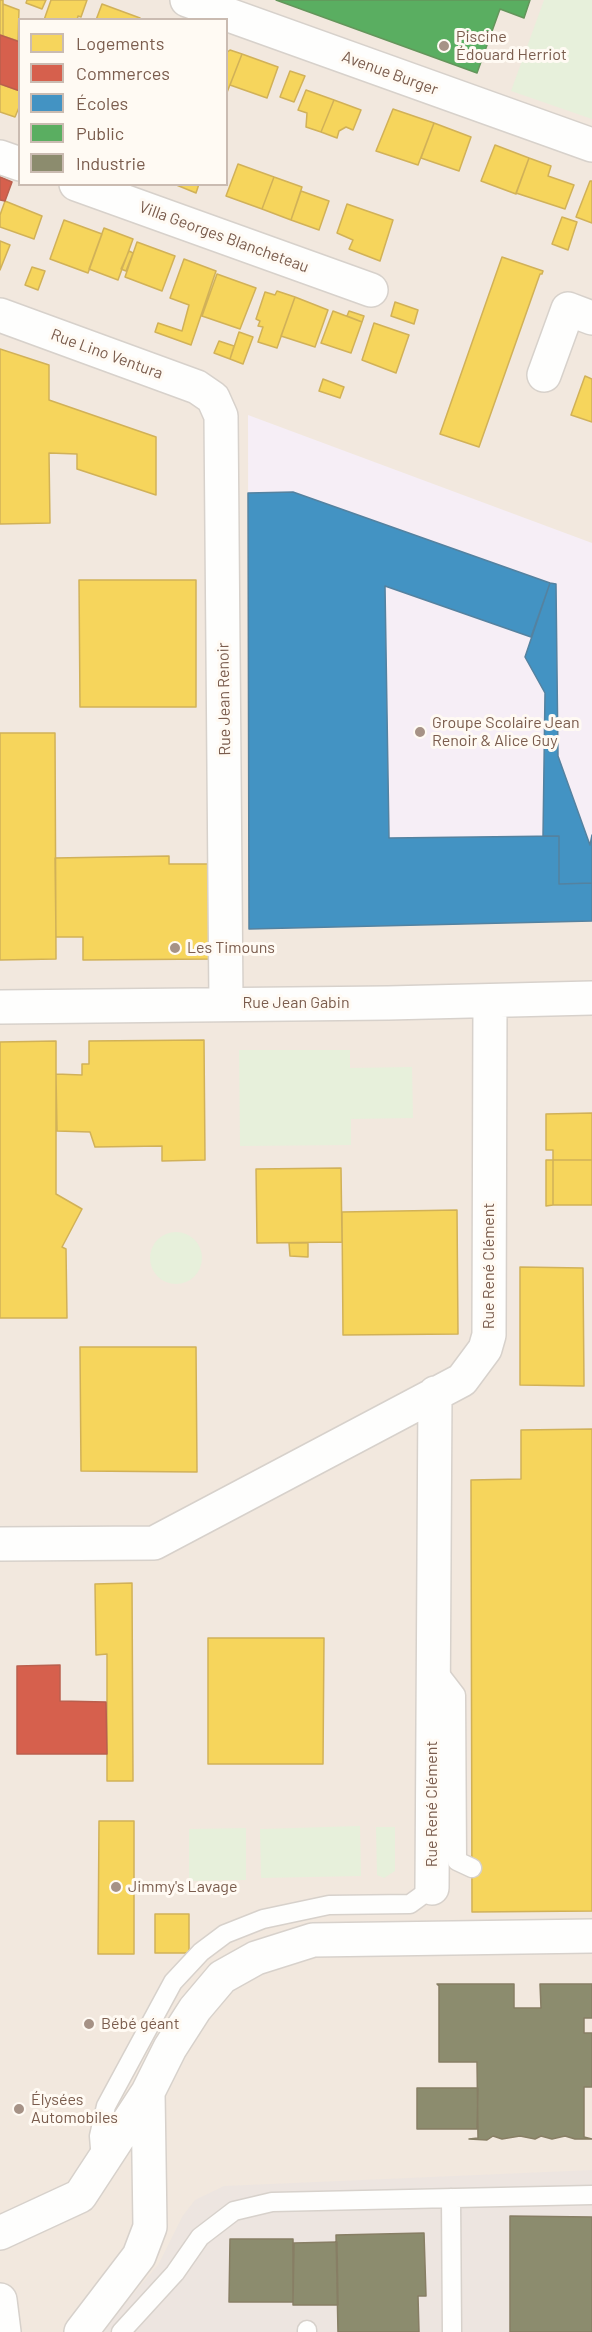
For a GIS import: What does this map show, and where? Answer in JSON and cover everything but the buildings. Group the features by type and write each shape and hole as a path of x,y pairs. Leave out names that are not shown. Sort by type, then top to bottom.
{"street":[{"name":"Avenue Burger","path":"187,0 592,145"},
{"path":"0,157 18,163"},
{"name":"Villa Georges Blancheteau","path":"82,186 371,290"},
{"path":"543,375 568,309 592,318"},
{"name":"Rue Lino Ventura","path":"0,315 197,387 213,398"},
{"name":"Rue Jean Renoir","path":"213,398 221,416 226,1003"},
{"name":"Rue Jean Gabin","path":"0,1007 592,998"},
{"name":"Rue René Clément","path":"0,1544 154,1543 462,1380 485,1348 489,1335 490,1000"},
{"name":"Rue René Clément","path":"432,1888 435,1393"},
{"path":"0,2233 80,2196 148,2092 170,2048 195,2009 222,1977 256,1958 313,1940 592,1936"},
{"path":"81,2332 139,2256 150,2227 148,2092"},
{"path":"0,2300 4,2332"}],"lane":[{"path":"432,1663 456,1695 457,1861 472,1868"},
{"name":"Rue René Clément","path":"101,2164 99,2136 106,2106 173,1982 201,1952 225,1934 263,1919 329,1905 410,1904 432,1888"},
{"path":"121,2332 175,2272 200,2237 234,2211 272,2202 592,2195"},
{"path":"451,2198 452,2332"}],"shaded area":[{"path":"0,0 592,0 592,2332 0,2332"},
{"name":"Groupe Scolaire Jean Renoir & Alice Guy","path":"248,415 592,543 592,921 249,929"},
{"path":"592,2170 592,2332 101,2332 158,2265 182,2217 195,2200 224,2186"}],"green space":[{"path":"544,0 592,0 592,119 511,91"},
{"path":"239,1050 350,1050 350,1068 412,1067 413,1118 351,1119 351,1145 240,1146"},
{"path":"176,1232 186,1234 194,1240 200,1248 202,1258 200,1268 194,1276 186,1282 176,1284 166,1282 158,1276 152,1268 150,1258 152,1248 158,1240 166,1234"},
{"path":"360,1826 361,1876 261,1878 260,1829"},
{"path":"376,1827 395,1827 395,1871 384,1878 377,1875"},
{"path":"246,1828 246,1880 189,1881 189,1829"}],"place":[{"name":"Piscine Édouard Herriot","path":"444,46"},
{"name":"Groupe Scolaire Jean Renoir & Alice Guy","path":"420,732"},
{"name":"Les Timouns","path":"175,948"},
{"name":"Jimmy's Lavage","path":"116,1887"},
{"name":"Bébé géant","path":"89,2024"},
{"name":"Élysées Automobiles","path":"19,2109"}]}
